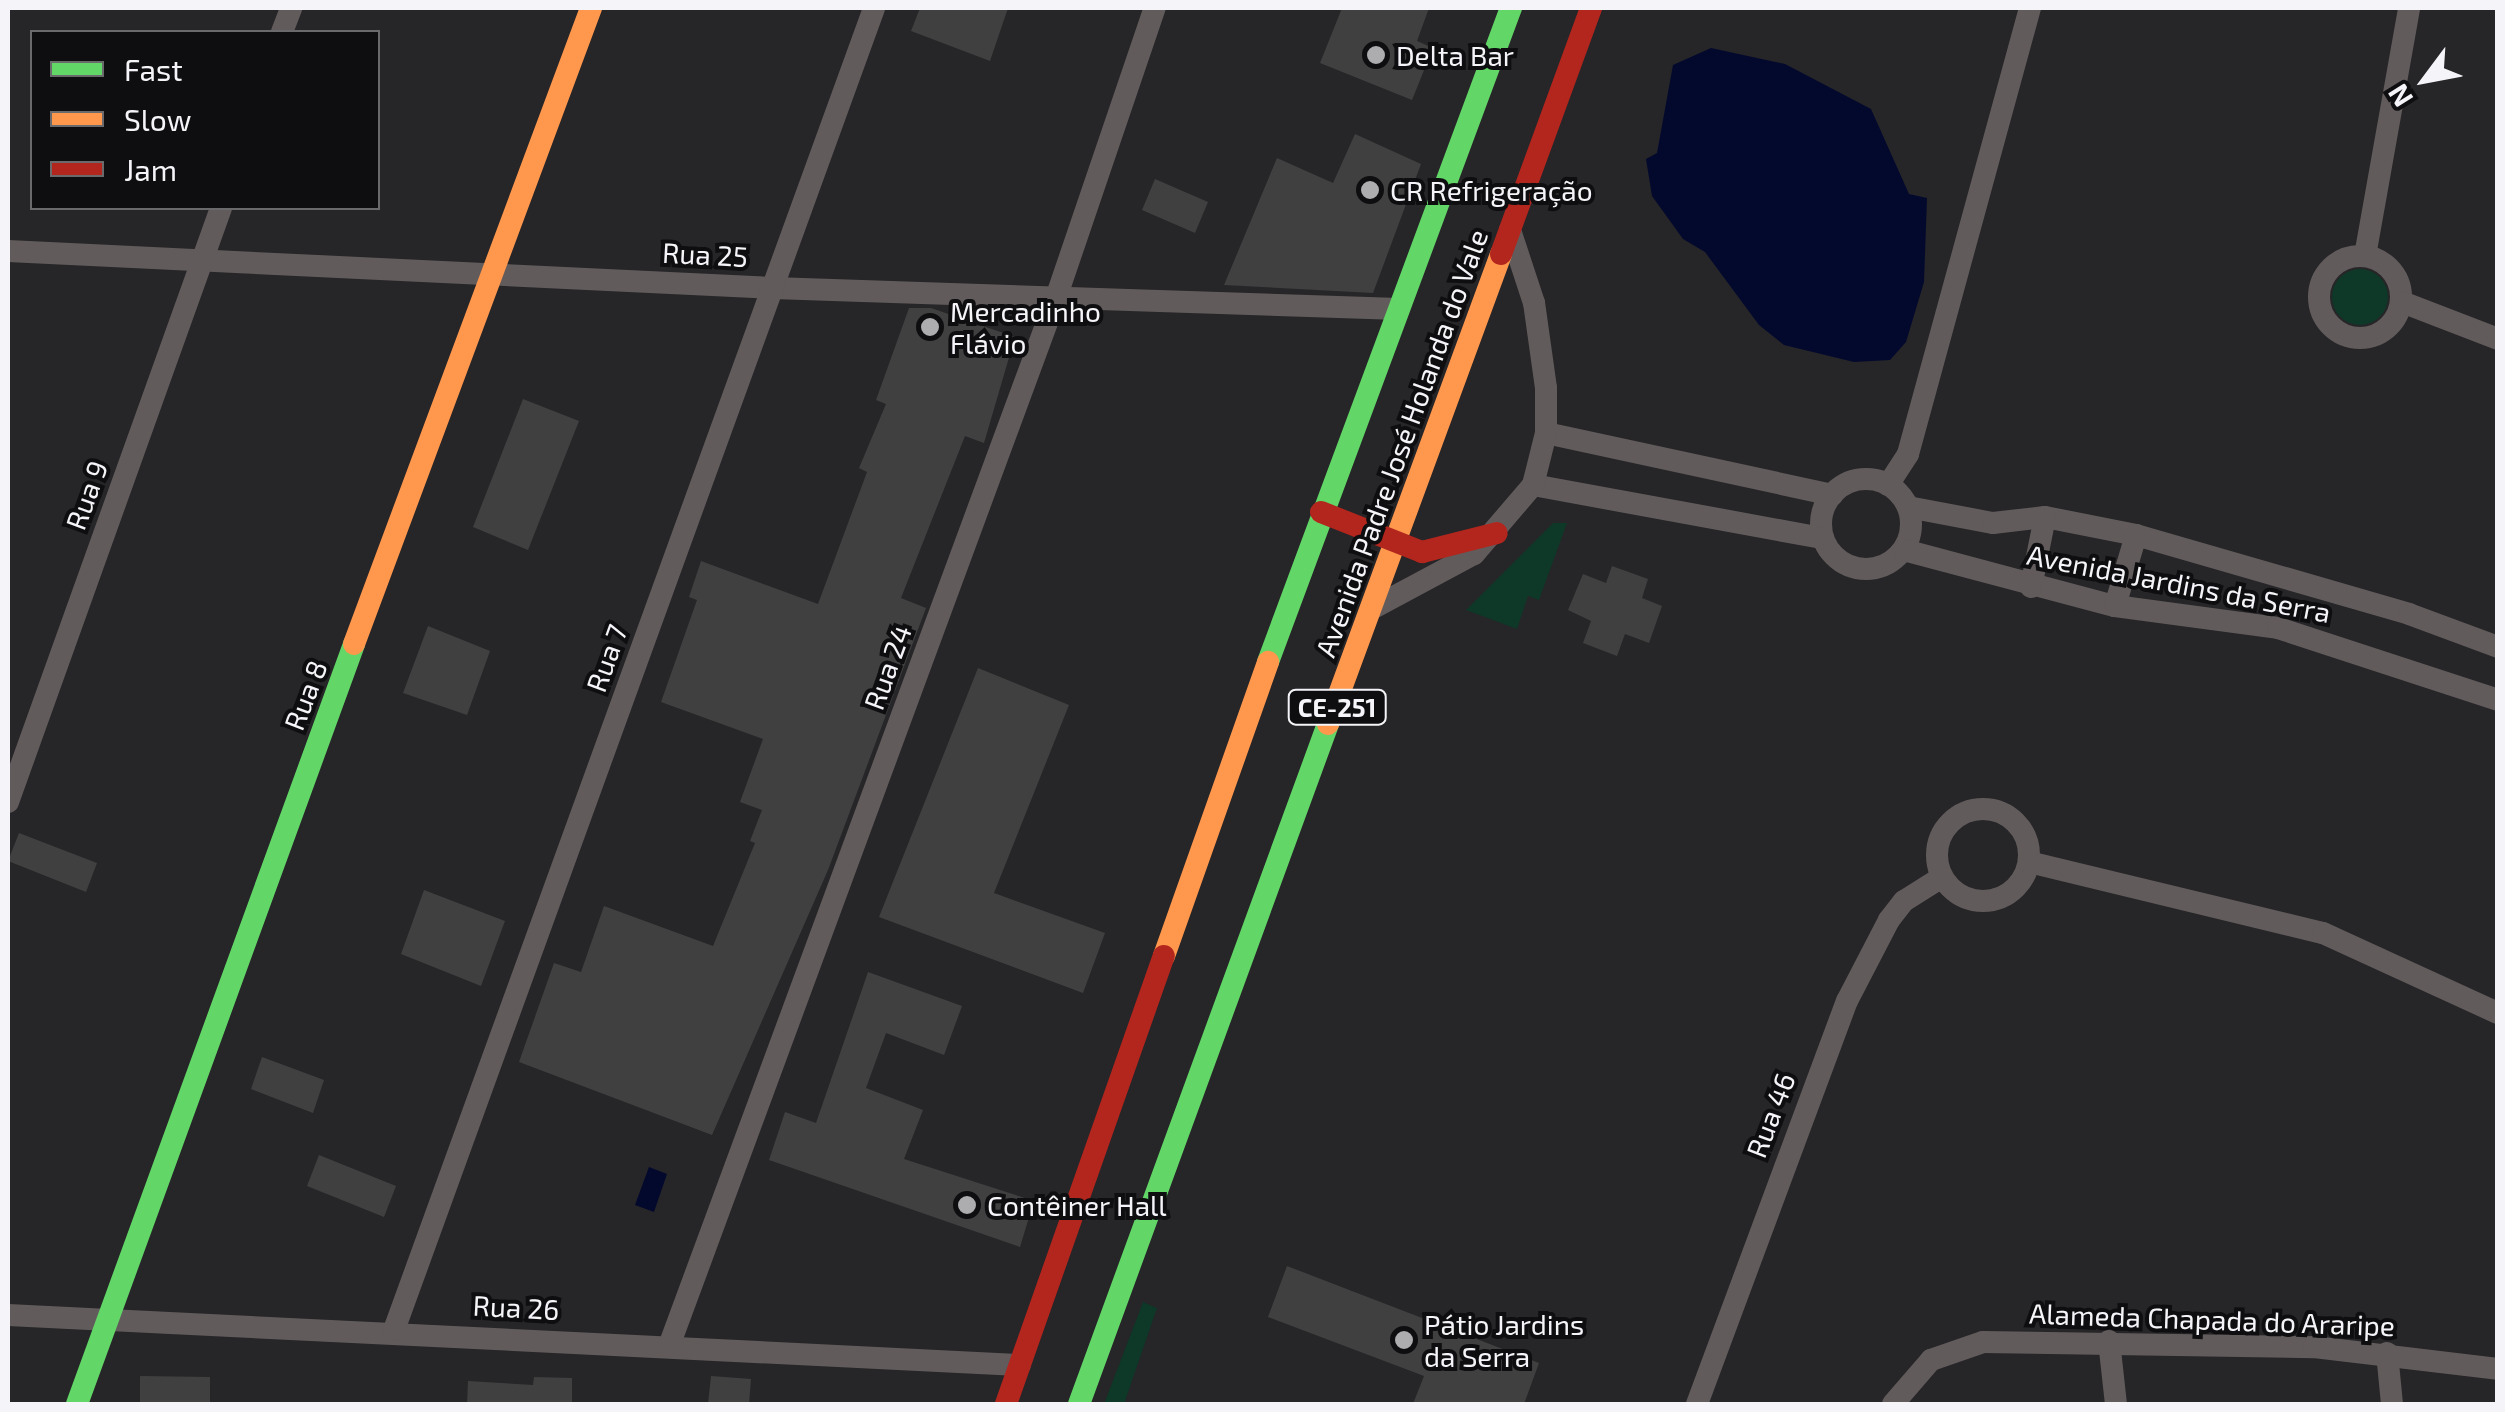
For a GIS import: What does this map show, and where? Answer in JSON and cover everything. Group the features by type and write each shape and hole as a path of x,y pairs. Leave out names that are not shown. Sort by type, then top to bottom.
{"main road":[{"name":"Rua 8","path":"77,1404 102,1321 592,8"},
{"name":"Avenida Padre José Holanda do Vale","path":"1006,1404 1320,512 1511,8"},
{"name":"Avenida Padre José Holanda do Vale","path":"1078,1404 1398,546 1591,8"},
{"path":"1320,512 1398,546 1445,550 1497,534"}],"street":[{"name":"Rua 7","path":"394,1330 874,8"},
{"name":"Rua 24","path":"668,1346 1056,298 1155,8"},
{"path":"1888,485 1908,454 2030,8"},
{"path":"2365,256 2409,8"},
{"name":"Rua 9","path":"8,802 220,210"},
{"path":"1374,607 1456,568 1497,534 1533,485 1546,433 1542,347 1510,230"},
{"name":"Rua 25","path":"8,251 497,271 773,288 1399,309"},
{"path":"2402,302 2380,334 2355,338 2332,327 2319,304 2323,279 2340,260 2365,256 2388,266 2402,302 2498,339"},
{"path":"1546,433 1832,495"},
{"path":"1533,485 1823,538 1853,568 1882,567 1904,550 1908,508 1888,485 1858,480 1832,495 1824,508 1823,538"},
{"name":"Avenida Jardins da Serra","path":"1908,508 1992,523 2045,517 2136,535 2409,614 2498,647"},
{"path":"2031,587 2045,517"},
{"path":"2115,606 2136,535"},
{"name":"Avenida Jardins da Serra","path":"1904,550 2031,587 2115,606 2278,628 2498,700"},
{"path":"1972,810 2014,820 2029,862 2015,889 1987,901 1958,893 1942,876 1940,839 1972,810"},
{"path":"2029,862 2323,933 2498,1012"},
{"name":"Rua 46","path":"1698,1404 1847,1001 1889,920 1920,888 1942,876"},
{"name":"Rua 26","path":"8,1315 394,1330 1020,1365"},
{"path":"2108,1341 2116,1404"},
{"name":"Alameda Chapada do Araripe","path":"1892,1404 1931,1360 1982,1342 2108,1341 2387,1353 2498,1370"},
{"path":"2387,1353 2392,1404"}],"green space":[{"path":"2360,269 2380,277 2388,297 2380,317 2360,325 2340,317 2332,297 2340,277"},
{"path":"1553,523 1567,523 1539,600 1528,596 1517,629 1466,610"},
{"path":"1143,1302 1157,1308 1124,1404 1104,1404"}],"water":[{"path":"1711,48 1785,64 1871,109 1909,194 1927,198 1924,282 1906,342 1890,360 1854,362 1784,345 1759,325 1705,252 1683,239 1652,196 1646,159 1657,153 1673,65"},
{"path":"649,1167 667,1174 654,1212 635,1205"}],"building":[{"path":"920,8 1008,8 990,61 911,31"},
{"name":"Delta Bar","path":"1342,8 1429,8 1417,41 1433,48 1412,100 1320,63"},
{"path":"1355,134 1421,164 1373,293 1224,285 1277,158 1333,183"},
{"path":"1155,179 1208,202 1195,233 1142,210"},
{"path":"909,308 931,308 1015,337 984,443 965,436 901,598 926,608 828,870 712,1135 519,1062 554,963 581,972 604,906 713,946 755,843 750,841 762,810 740,802 763,739 661,702 697,600 689,597 701,561 818,604 867,472 859,468 886,404 876,400"},
{"path":"523,399 579,421 528,550 473,527"},
{"path":"1612,566 1648,579 1642,598 1662,606 1649,643 1625,634 1617,656 1583,643 1591,621 1568,610 1583,574 1606,583"},
{"path":"428,626 490,651 467,715 403,693"},
{"path":"978,668 1069,705 994,893 1105,933 1083,993 879,917"},
{"path":"19,833 97,863 86,892 8,861"},
{"path":"424,890 505,921 481,986 401,954"},
{"path":"868,972 962,1006 944,1055 886,1033 866,1088 923,1110 904,1159 1034,1201 1020,1247 769,1160 785,1112 816,1123"},
{"path":"262,1057 324,1080 313,1113 251,1089"},
{"path":"319,1155 396,1186 384,1217 307,1186"},
{"name":"Pátio Jardins da Serra","path":"1287,1266 1539,1363 1524,1404 1413,1404 1424,1376 1268,1317"},
{"path":"140,1376 210,1377 210,1404 140,1404"},
{"path":"711,1376 751,1379 749,1404 708,1404"},
{"path":"534,1377 572,1378 572,1404 467,1404 468,1381 533,1385"}],"traffic: fast":[{"path":"1268,662 1511,8"},
{"path":"77,1404 354,644"},
{"path":"1079,1404 1328,724"}],"traffic: slow":[{"path":"354,644 591,8"},
{"path":"1328,724 1501,254"},
{"path":"1164,956 1268,662"}],"traffic: jam":[{"path":"1501,254 1591,8"},
{"path":"1321,512 1422,552 1497,533"},
{"path":"1006,1404 1164,956"}],"place":[{"name":"Delta Bar","path":"1376,55"},
{"name":"CR Refrigeração","path":"1370,190"},
{"name":"Mercadinho Flávio","path":"930,327"},
{"name":"Contêiner Hall","path":"967,1205"},
{"name":"Pátio Jardins da Serra","path":"1404,1340"}]}
